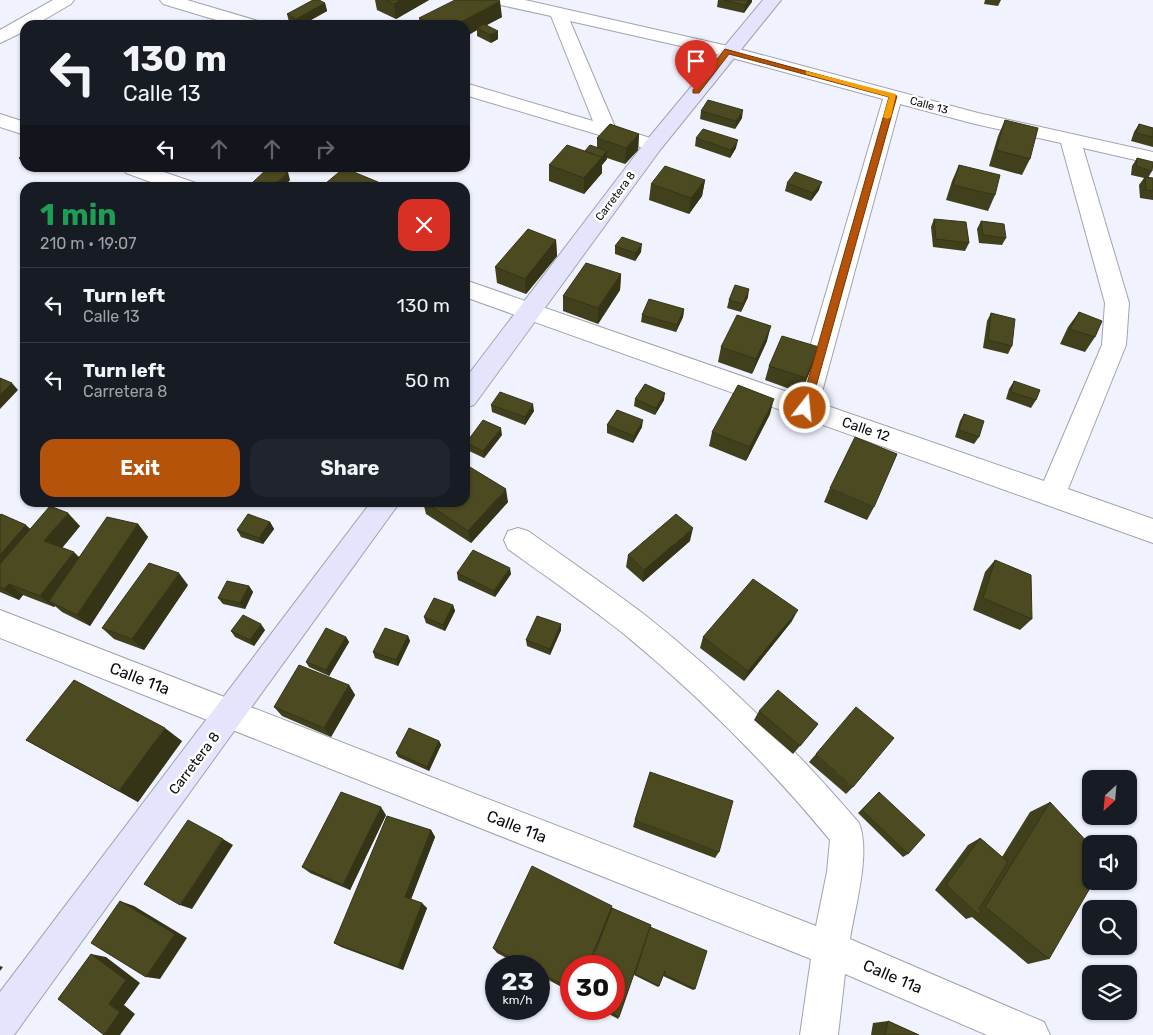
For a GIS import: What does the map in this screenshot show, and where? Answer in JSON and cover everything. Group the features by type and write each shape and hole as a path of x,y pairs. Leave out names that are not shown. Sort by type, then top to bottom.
{"street":[{"path":"31,20 65,0"},
{"path":"169,0 235,20"},
{"name":"Calle 13","path":"502,0 728,51 975,118 1153,158"},
{"name":"Carretera 8","path":"470,391 653,145 728,51 772,0"},
{"path":"558,13 607,131"},
{"path":"0,38 20,26"},
{"path":"470,90 653,145"},
{"path":"805,408 893,96"},
{"path":"0,120 20,127"},
{"path":"1052,495 1114,346 1117,304 1070,140"},
{"path":"144,172 172,182"},
{"name":"Calle 12","path":"470,290 1153,531"},
{"name":"Carretera 8","path":"0,1023 383,507"},
{"path":"518,540 649,636 722,702 820,802 847,835 844,872 830,949 819,1035"},
{"name":"Calle 11a","path":"0,624 830,949 1031,1035"}],"building":[{"path":"313,0 325,3 296,19 287,14"},
{"path":"386,0 400,0 394,4"},
{"path":"455,0 500,1 464,20 422,20 419,18"},
{"path":"723,0 749,0 745,5"},
{"path":"484,24 498,31 490,35 477,28"},
{"path":"708,100 743,110 736,121 701,111"},
{"path":"1005,120 1038,128 1030,159 996,150"},
{"path":"610,124 639,134 626,148 597,138"},
{"path":"1139,124 1153,128 1153,137 1136,133"},
{"path":"703,129 738,140 731,150 696,138"},
{"path":"567,145 602,157 584,178 549,165"},
{"path":"590,145 607,151 602,157 585,151"},
{"path":"1137,158 1153,162 1152,171 1136,166"},
{"path":"959,165 1000,175 995,195 953,185"},
{"path":"665,166 705,180 691,198 651,184"},
{"path":"264,172 288,172 277,182 253,182"},
{"path":"339,172 354,172 378,182 327,182"},
{"path":"795,172 822,182 813,193 787,183"},
{"path":"1145,177 1153,178 1153,191 1146,190"},
{"path":"934,219 966,222 969,243 936,239"},
{"path":"981,221 1004,224 1006,238 983,235"},
{"path":"528,229 556,240 525,279 495,267"},
{"path":"622,237 642,244 635,253 615,246"},
{"path":"586,263 621,274 598,308 563,296"},
{"path":"735,285 749,289 743,304 729,300"},
{"path":"649,299 684,309 677,325 642,315"},
{"path":"1079,312 1102,321 1095,337 1070,329"},
{"path":"991,313 1015,319 1012,346 988,340"},
{"path":"737,315 771,326 756,359 721,347"},
{"path":"782,336 819,347 806,378 769,366"},
{"path":"0,378 12,383 0,395"},
{"path":"1014,381 1040,390 1036,400 1011,392"},
{"path":"645,384 665,393 656,408 635,399"},
{"path":"738,385 774,399 750,447 712,432"},
{"path":"500,392 533,404 525,417 491,405"},
{"path":"617,410 643,420 634,436 607,425"},
{"path":"964,414 984,421 979,437 959,430"},
{"path":"483,420 501,428 483,451 470,445 470,438"},
{"path":"855,437 897,454 874,507 830,488"},
{"path":"470,467 506,489 468,531 432,507 470,507"},
{"path":"49,507 68,513 44,541 74,552 40,596 9,584 4,589 0,587 0,564"},
{"path":"248,514 270,522 259,538 237,530"},
{"path":"676,514 693,528 644,570 628,555"},
{"path":"0,515 26,525 0,555"},
{"path":"107,517 138,524 77,615 49,601"},
{"path":"473,550 510,568 494,591 457,573"},
{"path":"995,560 1031,575 1032,619 983,598"},
{"path":"149,563 179,573 132,639 102,628"},
{"path":"753,579 798,610 748,671 703,637"},
{"path":"227,581 249,586 240,603 218,598"},
{"path":"434,598 453,605 443,625 424,617"},
{"path":"243,615 261,624 250,640 231,631"},
{"path":"537,616 561,624 550,649 526,640"},
{"path":"326,628 346,637 326,670 306,662"},
{"path":"385,628 408,636 396,660 373,652"},
{"path":"299,665 349,685 324,728 274,707"},
{"path":"74,680 165,728 119,791 26,740"},
{"path":"778,690 818,724 800,746 759,711"},
{"path":"856,707 894,738 853,787 816,754"},
{"path":"409,728 439,741 427,767 396,753"},
{"path":"650,772 733,801 719,852 635,820"},
{"path":"341,792 381,807 343,885 302,867"},
{"path":"879,792 925,835 908,854 862,810"},
{"path":"1050,802 1082,836 1082,890 1089,890 1049,959 985,907"},
{"path":"387,816 431,830 405,897 422,903 398,967 334,943"},
{"path":"188,820 223,839 180,905 144,884"},
{"path":"980,838 1008,862 979,909 981,911 979,915 946,885"},
{"path":"532,866 612,906 592,955 560,955 560,983 550,978 550,955 506,955 493,948"},
{"path":"120,901 175,934 146,977 91,943"},
{"path":"612,908 651,925 625,1000 625,955 594,955"},
{"path":"650,927 707,951 695,989 665,975 665,971 659,986 635,974"},
{"path":"91,954 126,980 109,1004 120,1012 104,1035 58,999"},
{"path":"888,1021 919,1035 885,1035"}],"slow traffic":[{"path":"808,73 893,96 887,117"}],"route":[{"path":"696,91 728,51 893,96 805,408"}]}
